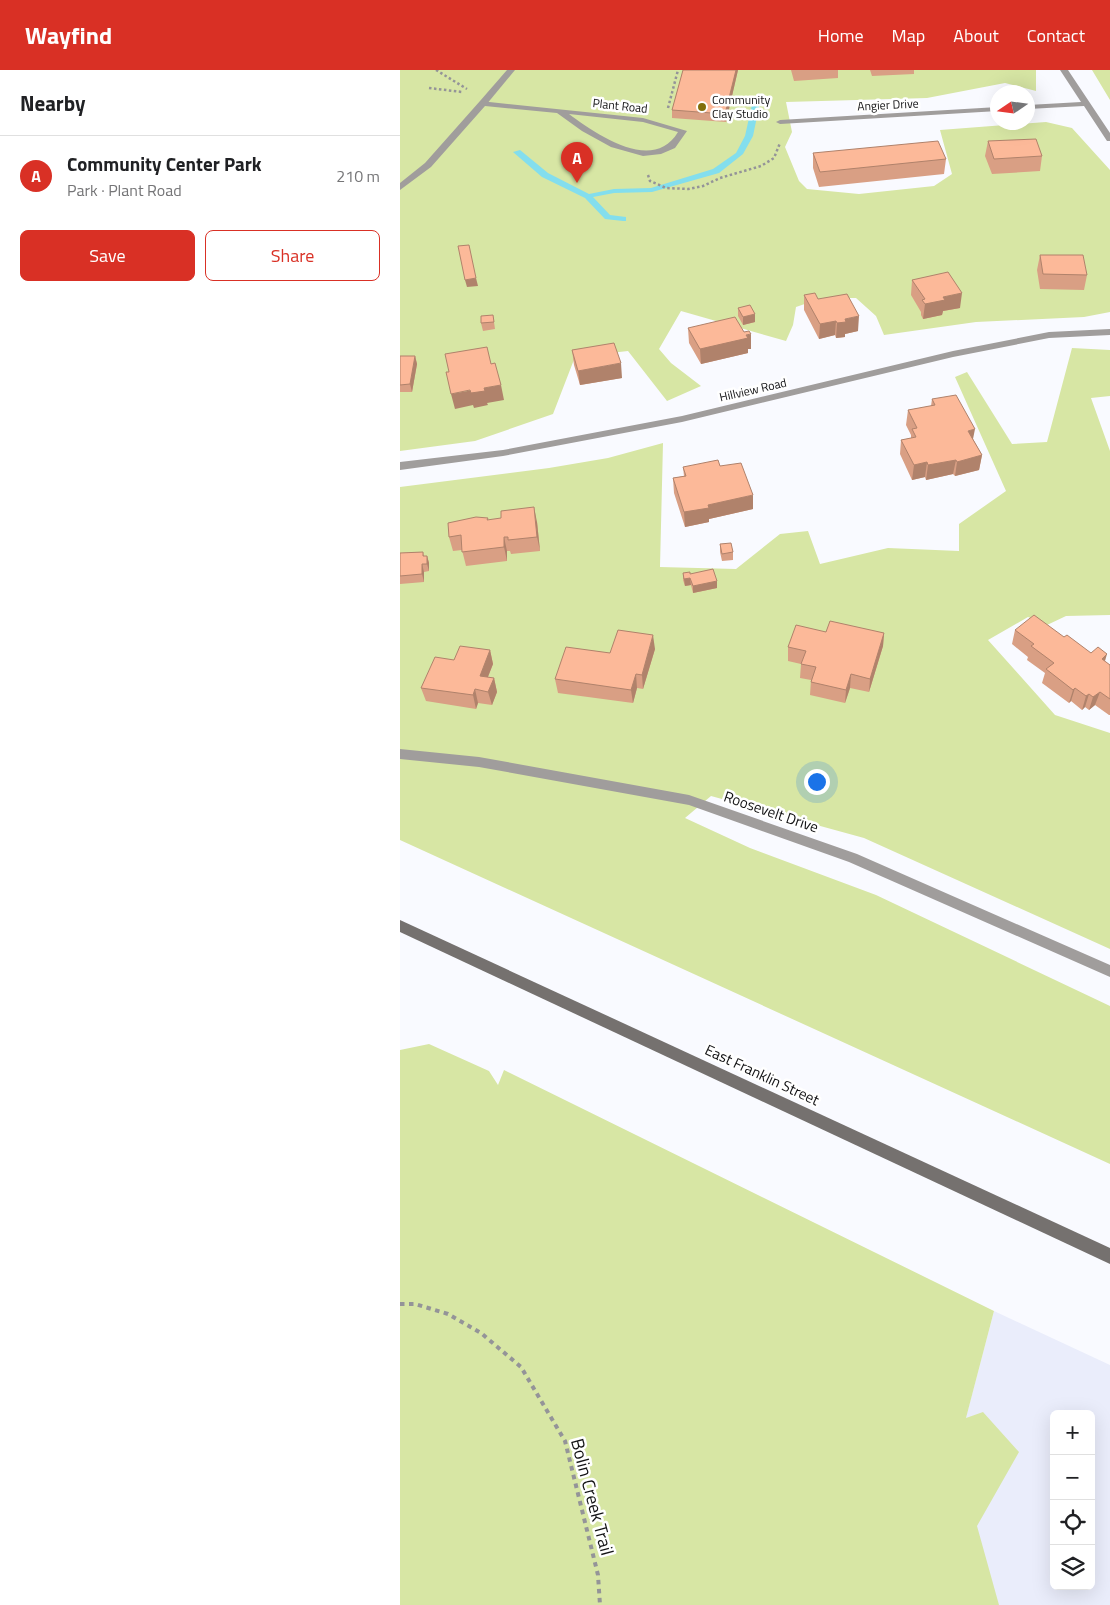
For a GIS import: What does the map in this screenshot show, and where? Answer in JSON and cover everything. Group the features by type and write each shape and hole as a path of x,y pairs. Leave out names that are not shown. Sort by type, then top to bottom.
{"main road":[{"name":"East Franklin Street","path":"400,926 1110,1256"}],"street":[{"path":"400,187 428,164 483,104 511,70"},
{"path":"1064,70 1110,140"},
{"name":"Plant Road","path":"483,104 643,120 683,131 674,146 661,151 643,154 608,144 560,113"},
{"path":"1035,107 1085,104"},
{"name":"Angier Drive","path":"780,122 990,109"},
{"name":"Hillview Road","path":"400,466 503,453 682,419 953,354 1049,335 1110,332"},
{"name":"Roosevelt Drive","path":"400,754 478,762 689,800 853,858 1110,971"}],"path":[{"path":"429,88 473,93 436,70"},
{"path":"664,125 678,70"},
{"path":"676,78 683,78"},
{"path":"672,95 678,96"},
{"path":"650,181 666,188 688,189 703,186 720,178 761,166 774,158 780,146 780,122"},
{"name":"Bolin Creek Trail","path":"400,1304 415,1304 448,1314 481,1333 521,1367 565,1441 598,1575 600,1605"}],"shaded area":[{"path":"994,1311 1110,1365 1110,1605 908,1605 925,1573"}],"green space":[{"path":"400,70 1036,70 1036,91 1035,85 1005,83 927,98 786,102 792,132 785,147 799,181 807,189 859,194 934,186 952,174 940,130 990,126 990,130 1035,130 1035,123 1046,122 1072,128 1110,170 1110,312 1084,317 976,322 884,335 876,316 856,298 822,298 796,307 793,325 786,341 681,311 659,349 671,363 701,386 667,401 628,351 575,357 553,414 475,441 400,451"},
{"path":"1092,70 1110,70 1110,100"},
{"path":"1072,348 1110,350 1110,396 1091,398 1110,451 1110,615 1066,616 1047,625 1028,617 988,640 1055,715 1110,733 1110,949 864,838 711,796 685,818 750,848 876,895 1110,1006 1110,1164 400,840 400,487 549,468 608,458 663,443 660,567 736,569 780,534 808,531 820,564 888,548 959,551 959,524 1006,491 955,377 967,372 1012,444 1047,442"},
{"path":"429,1044 489,1071 498,1085 504,1070 994,1311 966,1418 983,1412 1019,1452 977,1526 999,1605 400,1605 400,1050"}],"building":[{"name":"Community Clay Studio","path":"683,70 736,70 725,114 672,110"},
{"path":"1036,139 1042,156 994,159 988,141"},
{"path":"938,141 946,159 820,172 813,153"},
{"path":"469,245 476,278 465,280 458,246"},
{"path":"1040,255 1083,255 1087,275 1043,274"},
{"path":"948,272 962,293 943,297 945,300 925,304 922,300 925,299 912,280"},
{"path":"815,293 818,299 847,294 859,316 845,319 846,322 837,323 836,321 820,324 804,295"},
{"path":"750,305 755,314 743,317 738,308"},
{"path":"493,315 494,322 481,323 481,316"},
{"path":"735,317 744,332 749,331 751,334 746,335 748,338 700,349 688,328"},
{"path":"614,343 621,363 578,371 572,350"},
{"path":"487,347 491,364 495,363 501,385 484,388 485,391 471,393 470,390 451,394 446,372 449,372 445,354"},
{"path":"400,356 415,356 410,384 400,385"},
{"path":"956,395 975,429 968,431 982,455 957,462 956,460 928,465 927,462 914,465 901,440 916,437 912,429 917,428 908,410 935,405 932,399"},
{"path":"718,460 720,466 741,463 753,495 708,505 709,508 684,512 673,478 686,476 683,467"},
{"path":"534,507 537,537 508,540 508,537 504,537 504,547 462,552 461,535 449,537 448,523 476,517 488,518 487,520 501,518 501,511"},
{"path":"731,543 733,552 722,554 720,544"},
{"path":"423,552 423,556 427,556 427,564 422,564 422,574 400,576 400,553"},
{"path":"713,569 717,581 693,586 690,578 684,579 683,573 690,572 690,574"},
{"path":"1034,615 1064,637 1067,635 1091,653 1098,647 1107,654 1102,659 1110,665 1110,699 1100,692 1093,697 1089,694 1086,696 1075,688 1073,690 1046,669 1054,663 1031,646 1034,644 1015,630"},
{"path":"830,621 884,633 870,679 851,674 846,690 811,682 816,667 801,664 806,651 788,647 796,625 826,632"},
{"path":"618,630 653,635 642,675 636,674 631,690 555,679 566,647 610,653"},
{"path":"460,646 490,650 480,676 494,678 488,692 475,689 473,695 421,688 435,657 454,660"}],"waterway":[{"path":"588,196 614,191 652,190 716,171 739,154 749,136 756,102"},
{"path":"517,152 545,175 588,196"},
{"path":"588,196 608,217 623,219"}],"place":[{"name":"Community Clay Studio","path":"702,107"},
{"name":"Community Center Park","path":"577,183"}]}
